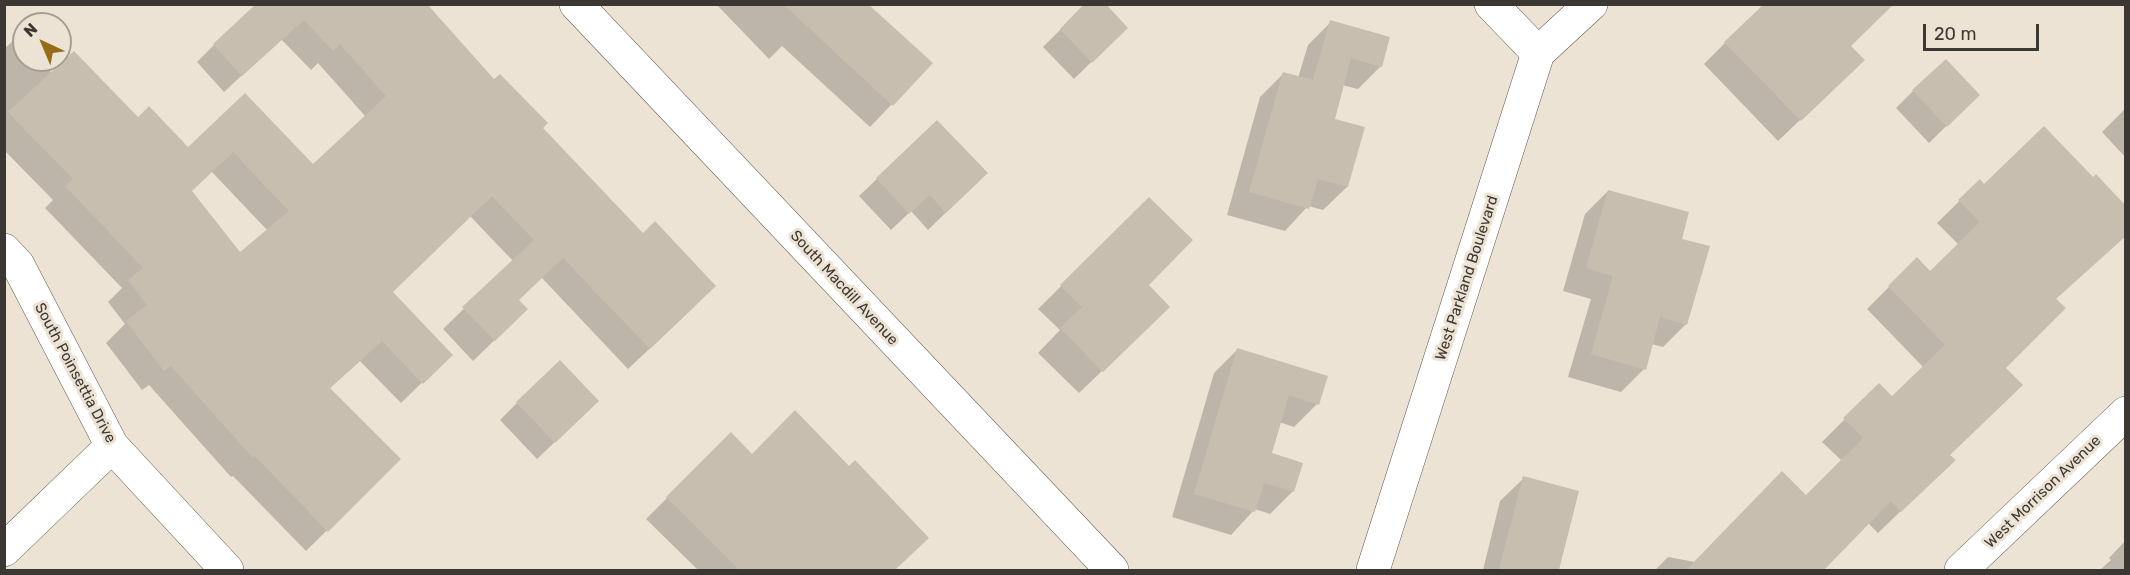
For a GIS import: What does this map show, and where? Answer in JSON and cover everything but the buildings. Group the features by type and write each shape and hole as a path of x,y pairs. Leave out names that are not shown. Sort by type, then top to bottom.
{"street":[{"name":"South Macdill Avenue","path":"576,4 1112,570"},
{"path":"1491,4 1538,53"},
{"name":"West Parkland Boulevard","path":"1373,570 1538,53 1591,4"},
{"name":"South Poinsettia Drive","path":"4,250 18,265 112,446 226,570"},
{"name":"West Morrison Avenue","path":"1961,570 2126,413"},
{"path":"4,550 112,446"}]}
